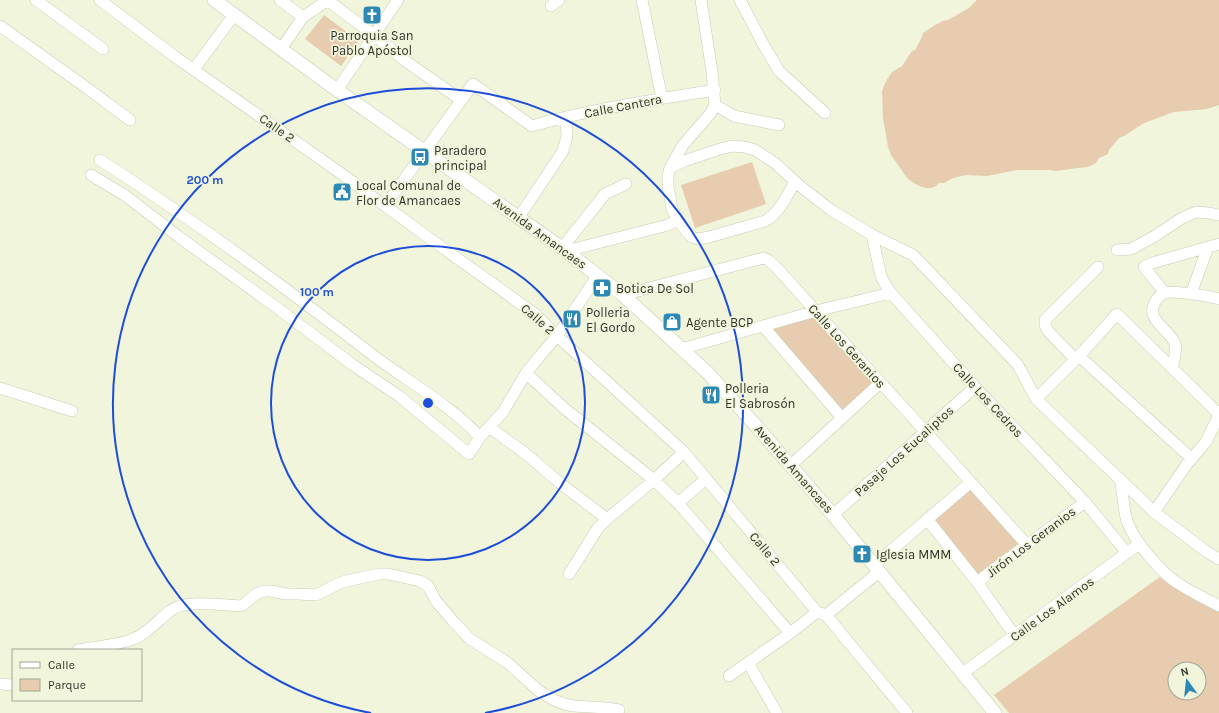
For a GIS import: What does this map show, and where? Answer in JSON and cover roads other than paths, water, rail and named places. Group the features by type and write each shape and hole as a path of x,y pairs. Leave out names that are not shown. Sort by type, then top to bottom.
{"street":[{"path":"36,0 103,49"},
{"name":"Calle 2","path":"100,0 535,314 684,452 907,712"},
{"name":"Avenida Amancaes","path":"214,0 337,90 564,249 623,295 708,373 791,465 995,713"},
{"path":"280,0 303,17"},
{"path":"281,49 303,17 328,0 404,60 461,100 384,206"},
{"path":"337,90 398,0"},
{"path":"642,0 662,99"},
{"path":"701,0 715,105 710,114 683,145 670,168 668,186 672,208 678,220 692,237 698,239 765,221 776,213 795,182"},
{"path":"740,0 778,71 825,113"},
{"path":"194,69 234,15"},
{"path":"0,26 130,120"},
{"name":"Calle Cantera","path":"461,100 474,84 532,126 594,111 714,90"},
{"path":"715,105 734,116 779,126"},
{"path":"519,217 563,151 567,136 566,117"},
{"path":"670,168 684,161 732,146 745,147 755,150 775,163 795,182 831,210 872,235 913,255 1018,365 1036,399 1154,512 1207,552 1219,559"},
{"path":"100,160 184,216 278,283 395,371 446,406 480,437"},
{"path":"91,175 126,196 179,237 276,306 352,365 399,396 469,454 480,437 502,412 526,373 557,336 598,275"},
{"path":"564,249 605,194 626,184"},
{"path":"1117,250 1132,249 1182,218 1196,212 1219,215"},
{"path":"564,249 668,225 678,220"},
{"name":"Calle Los Cedros","path":"872,235 880,276 891,293 975,387 1085,502 1127,553"},
{"path":"1165,293 1144,267 1214,246"},
{"path":"1191,294 1214,246"},
{"name":"Calle Los Geranios","path":"623,295 763,258 768,260 1027,545"},
{"path":"1098,267 1048,316 1045,320 1045,325 1048,331 1191,458"},
{"path":"681,349 891,293"},
{"path":"1172,368 1176,345 1153,315 1152,308 1159,296 1165,293 1191,294 1210,296 1219,299"},
{"path":"1036,399 1117,314 1219,415 1206,442 1191,458 1154,512"},
{"path":"763,326 842,418"},
{"path":"526,373 565,409 654,480 678,503 790,633"},
{"path":"791,465 880,383"},
{"name":"Pasaje Los Eucaliptos","path":"833,515 975,387"},
{"path":"0,388 72,411"},
{"path":"489,427 526,454 560,483 607,519"},
{"path":"569,574 598,528 684,452"},
{"path":"678,503 706,479"},
{"path":"1120,479 1127,521 1139,544 1169,577 1178,584 1219,606"},
{"path":"729,676 821,613 877,568 927,519 971,482"},
{"name":"Jirón Los Geranios","path":"977,582 1085,502"},
{"path":"1127,521 1129,512 1132,508 1136,504 1143,502"},
{"path":"927,519 977,582 1015,636"},
{"name":"Calle Los Alamos","path":"963,673 1139,544"},
{"path":"83,649 132,640 145,632 174,608 181,605 195,603 239,606 243,605 256,594 264,591 286,594 316,595 342,582 370,575 388,574 420,580 425,583 436,601 470,639 508,663 539,691 554,700 574,706 619,710"},
{"path":"748,663 777,713"},
{"path":"0,684 12,685"}],"place":[{"name":"Parroquia San Pablo Apóstol","path":"372,15"},
{"name":"Paradero principal","path":"420,157"},
{"name":"Local Comunal de Flor de Amancaes","path":"342,192"},
{"name":"Botica De Sol","path":"602,288"},
{"name":"Polleria El Gordo","path":"572,319"},
{"name":"Agente BCP","path":"672,322"},
{"name":"Polleria El Sabrosón","path":"711,395"},
{"name":"Iglesia MMM","path":"862,554"}]}
